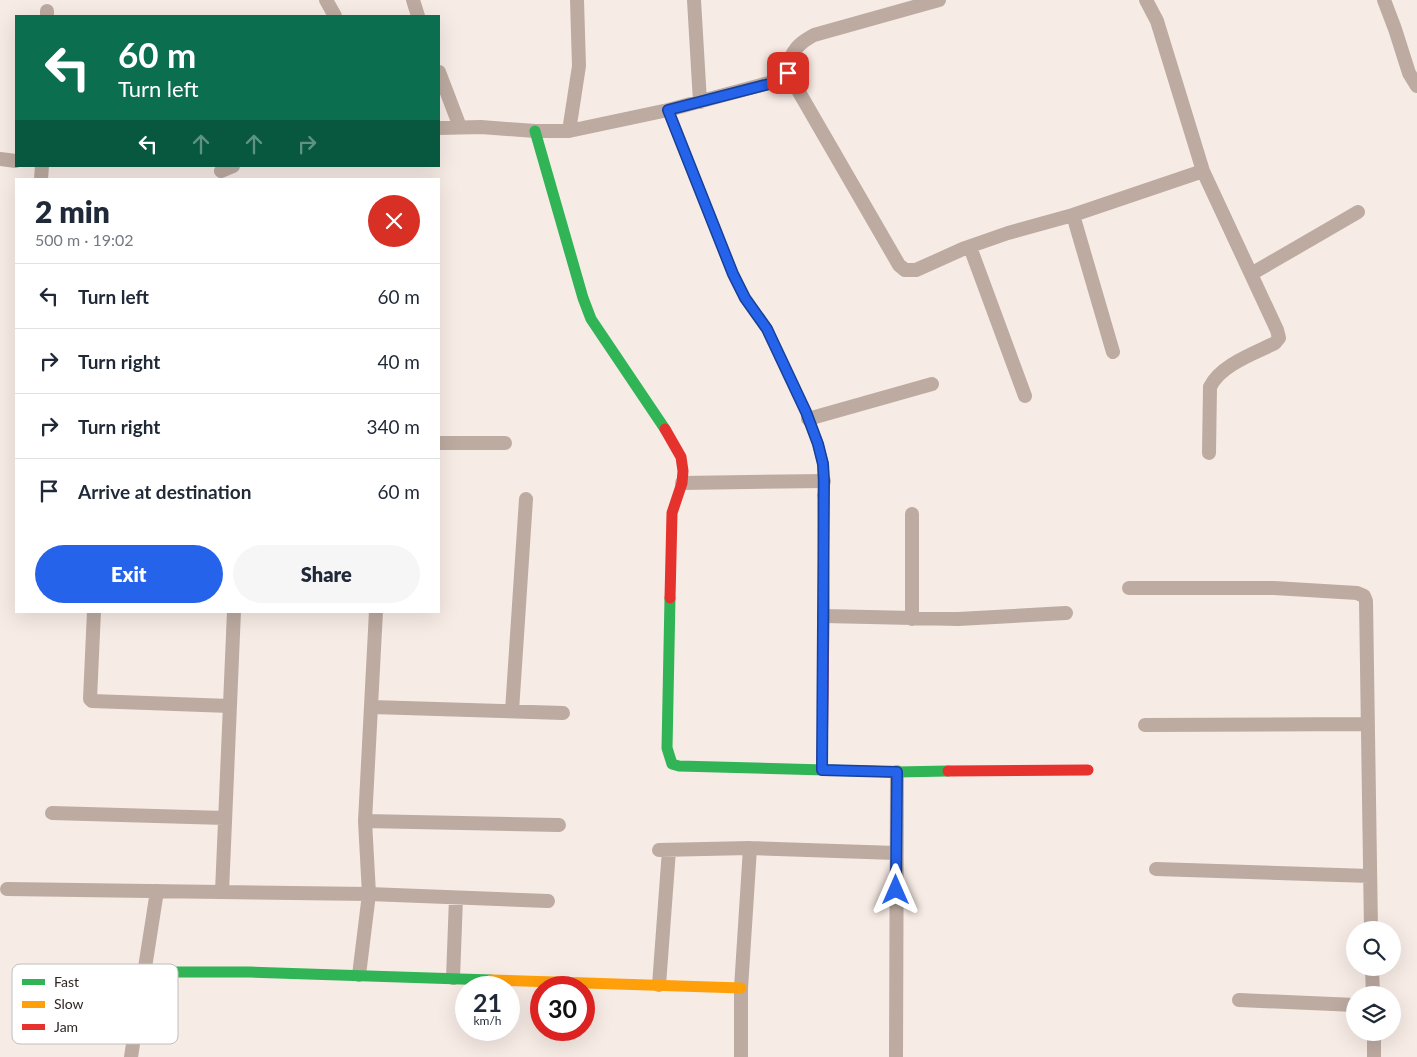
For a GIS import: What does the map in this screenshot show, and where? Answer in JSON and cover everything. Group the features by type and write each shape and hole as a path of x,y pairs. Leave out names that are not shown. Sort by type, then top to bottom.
{"street":[{"path":"326,0 334,15"},
{"path":"413,0 418,15"},
{"path":"569,131 579,66 577,0"},
{"path":"694,0 700,102"},
{"path":"440,128 460,127 535,132 569,131 700,102 780,80 788,73 792,55 796,48 804,40 814,35 939,0"},
{"path":"1146,0 1157,21 1202,171 1277,330 1279,338 1223,370 1213,380 1210,387 1209,453"},
{"path":"1384,0 1409,72 1417,86"},
{"path":"788,73 901,267 905,270 916,270 970,246 1073,215 1202,171"},
{"path":"440,75 460,127"},
{"path":"668,110 733,274 745,298 767,329 808,419 818,444 823,464 822,770"},
{"path":"535,132 588,314 670,436 683,463 682,483 672,514 667,748 672,764 679,766 897,772 1088,770"},
{"path":"0,159 15,161"},
{"path":"1250,274 1358,212"},
{"path":"1073,215 1113,352"},
{"path":"970,246 1025,396"},
{"path":"808,419 932,384"},
{"path":"440,444 505,443"},
{"path":"682,483 824,480"},
{"path":"512,711 526,499"},
{"path":"912,514 912,619"},
{"path":"1129,588 1274,588 1358,593 1364,596 1366,602 1371,921"},
{"path":"94,613 90,699 92,702 230,706"},
{"path":"222,892 234,613"},
{"path":"358,975 369,894 365,821 376,613"},
{"path":"824,616 958,619 1066,613"},
{"path":"372,707 563,712"},
{"path":"1145,725 1368,724"},
{"path":"896,1057 897,772"},
{"path":"52,813 225,818"},
{"path":"365,821 559,825"},
{"path":"660,985 664,850 750,848 896,852"},
{"path":"741,1057 741,988 750,848"},
{"path":"1156,870 1370,876"},
{"path":"7,889 369,894 548,901"},
{"path":"146,964 156,891"},
{"path":"453,978 456,898"},
{"path":"178,972 358,975 741,988"},
{"path":"1239,1000 1346,1005"},
{"path":"1374,1041 1374,1057"},
{"path":"131,1057 133,1044"}],"traffic: fast":[{"path":"668,110 733,274 745,298 767,329 806,412 823,463 823,495"},
{"path":"535,131 583,298 591,319 665,429"},
{"path":"670,598 667,748 672,764 679,766 897,772 948,771"},
{"path":"178,972 250,972 455,979"}],"traffic: slow":[{"path":"520,981 741,988"}],"traffic: jam":[{"path":"665,429 681,457 683,471 682,483 672,513 670,598"},
{"path":"822,770 823,495"},
{"path":"948,771 1088,770"}],"route":[{"path":"788,73 773,83 668,110 704,205 733,274 745,298 767,329 806,412 818,444 823,464 824,480 822,770 897,772 896,890"}]}
